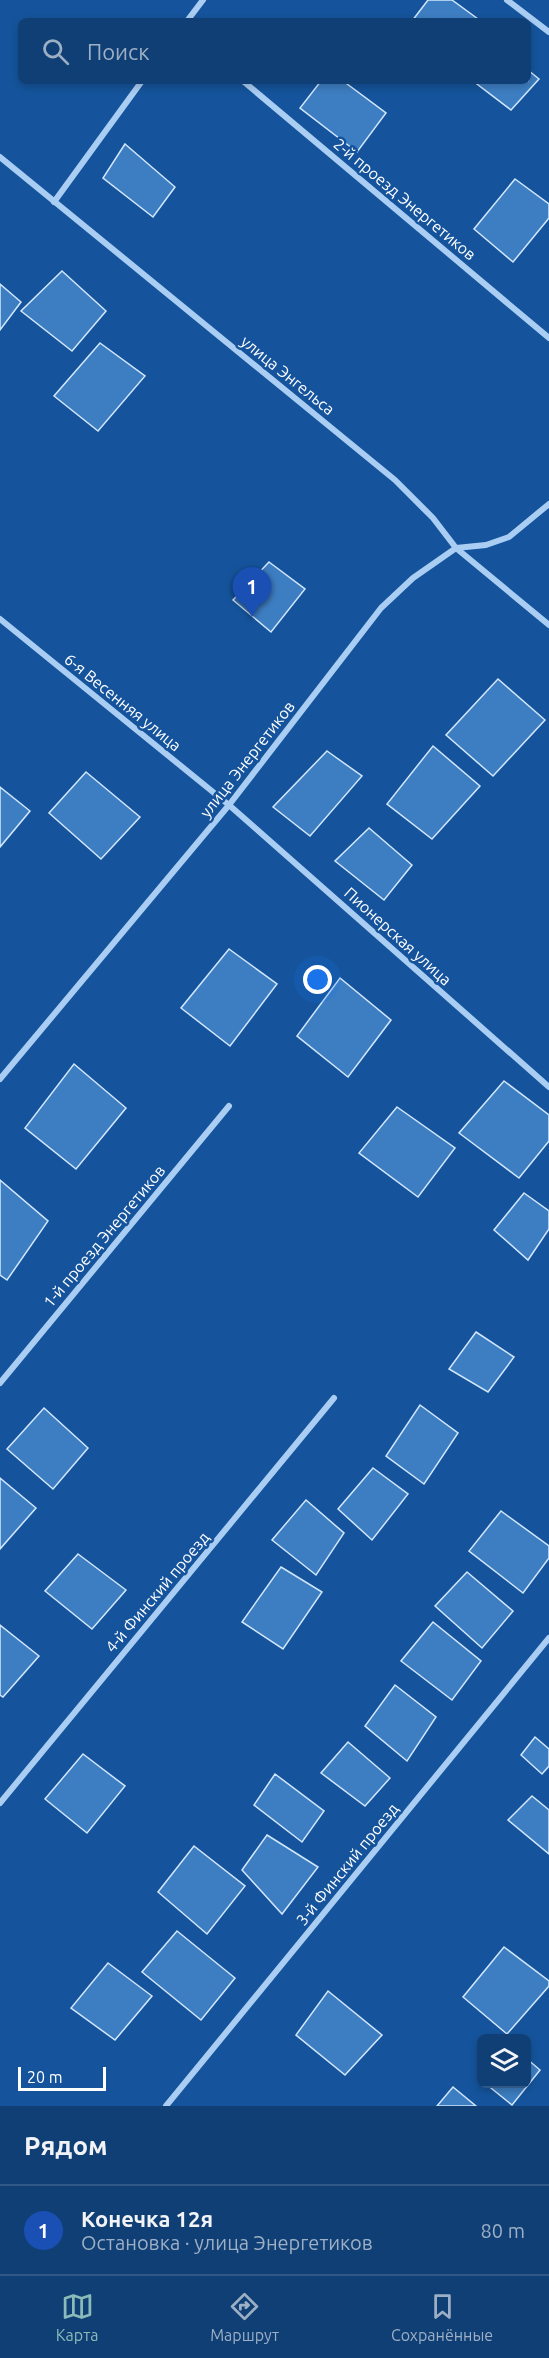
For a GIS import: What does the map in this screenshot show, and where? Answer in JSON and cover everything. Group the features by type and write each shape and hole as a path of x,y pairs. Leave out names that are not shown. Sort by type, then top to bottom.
{"street":[{"path":"188,18 203,0"},
{"path":"507,0 531,18"},
{"path":"531,18 549,32"},
{"path":"54,202 140,84"},
{"name":"2-й проезд Энергетиков","path":"247,84 549,338"},
{"name":"улица Энгельса","path":"0,157 395,480 433,518 456,548 549,625"},
{"name":"улица Энергетиков","path":"0,1078 230,805 381,608 413,578 456,548 486,545 509,537 549,504"},
{"name":"6-я Весенняя улица","path":"0,619 230,805"},
{"name":"Пионерская улица","path":"230,805 549,1087"},
{"name":"1-й проезд Энергетиков","path":"0,1383 229,1106"},
{"name":"4-й Финский проезд","path":"0,1803 334,1398"},
{"name":"3-й Финский проезд","path":"166,2106 549,1638"}],"building":[{"path":"428,0 452,0 477,18 414,18"},
{"path":"531,72 539,79 511,110 477,84 531,84"},
{"path":"319,84 347,84 386,113 357,152 300,108"},
{"path":"125,144 175,187 153,217 103,178"},
{"path":"515,179 549,204 549,218 513,262 474,229"},
{"path":"62,271 106,311 72,351 21,311"},
{"path":"0,284 21,302 0,330"},
{"path":"100,343 145,376 98,431 54,396"},
{"path":"269,562 305,589 271,632 233,600"},
{"path":"498,679 545,720 493,776 446,735"},
{"path":"433,746 480,786 432,839 387,804"},
{"path":"327,751 362,776 310,836 273,807"},
{"path":"86,772 140,817 101,859 49,813"},
{"path":"0,787 30,811 0,847"},
{"path":"369,828 412,865 384,900 335,861"},
{"path":"229,949 277,984 230,1046 181,1008"},
{"path":"340,978 391,1020 348,1077 297,1036"},
{"path":"74,1064 126,1108 76,1169 25,1128"},
{"path":"504,1081 549,1115 549,1141 519,1178 459,1133"},
{"path":"397,1107 455,1148 418,1197 359,1153"},
{"path":"0,1180 48,1221 7,1280 0,1275"},
{"path":"524,1193 549,1211 549,1229 528,1260 494,1230"},
{"path":"476,1332 514,1357 488,1392 449,1369"},
{"path":"420,1405 458,1433 424,1484 386,1456"},
{"path":"44,1408 88,1448 53,1489 7,1449"},
{"path":"373,1468 408,1494 372,1540 338,1509"},
{"path":"0,1478 36,1508 0,1549"},
{"path":"306,1500 344,1533 316,1575 272,1540"},
{"path":"501,1511 549,1546 549,1558 523,1593 469,1551"},
{"path":"78,1554 126,1590 92,1629 45,1591"},
{"path":"281,1567 322,1592 283,1649 242,1622"},
{"path":"467,1572 513,1611 482,1648 435,1606"},
{"path":"433,1622 481,1661 452,1700 401,1661"},
{"path":"0,1625 39,1656 3,1697 0,1695"},
{"path":"395,1685 436,1717 407,1761 365,1726"},
{"path":"535,1737 549,1749 549,1766 542,1774 521,1755"},
{"path":"348,1742 390,1778 365,1806 321,1773"},
{"path":"83,1754 125,1786 87,1833 45,1799"},
{"path":"275,1774 324,1811 302,1842 254,1805"},
{"path":"532,1796 549,1810 549,1854 508,1820"},
{"path":"267,1835 318,1867 282,1914 242,1870"},
{"path":"194,1846 245,1886 207,1934 158,1892"},
{"path":"177,1931 235,1978 201,2020 142,1972"},
{"path":"504,1947 549,1981 549,1986 507,2034 463,1997"},
{"path":"108,1963 152,1996 115,2040 71,2008"},
{"path":"328,1991 382,2035 345,2075 296,2035"},
{"path":"531,2062 540,2070 531,2081"},
{"path":"453,2087 476,2106 437,2106"},
{"path":"491,2088 526,2088 512,2105"}],"place":[{"name":"Конечка 12я","path":"252,617"}]}
